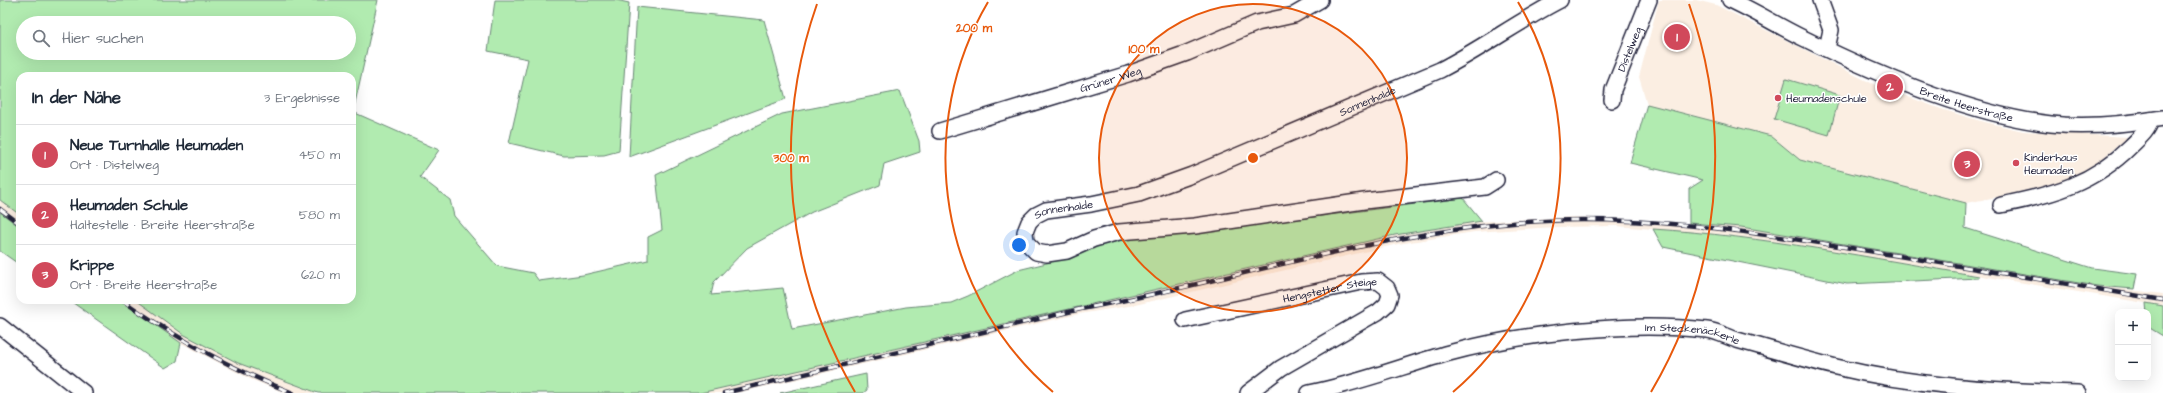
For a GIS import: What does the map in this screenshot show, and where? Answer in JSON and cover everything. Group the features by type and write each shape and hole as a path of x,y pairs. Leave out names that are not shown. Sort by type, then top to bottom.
{"street":[{"name":"Grüner Weg","path":"940,131 1128,74 1187,53 1257,23 1294,15 1320,0"},
{"name":"Sonnenhalde","path":"1496,180 1485,187 1364,201 1195,226 1119,232 1094,239 1067,251 1047,254 1036,252 1026,242 1025,232 1029,222 1036,215 1046,210 1091,204 1139,194 1192,175 1440,70 1465,57 1514,26 1560,0"},
{"name":"Distelweg","path":"1612,100 1613,90 1649,0"},
{"name":"Breite Heerstraße","path":"1730,0 1803,38 1896,80 1979,110 2053,124 2108,124 2157,119"},
{"path":"1820,0 1831,30 1827,48"},
{"name":"Breite Heerstraße","path":"2001,205 2038,198 2071,188 2099,173 2126,152 2157,119"},
{"name":"Hengstetter Steige","path":"1185,320 1361,282 1378,281 1387,288 1390,295 1387,304 1378,312 1281,368 1248,393"},
{"path":"0,326 84,393"},
{"name":"Im Steckenäckerle","path":"1309,393 1343,386 1446,354 1494,343 1580,330 1658,328 1709,330 1727,337 1837,367 1924,383 1976,389 2078,393"}],"shaded area":[{"name":"Heumadenschule","path":"1659,0 1696,0 1716,5 1873,84 1941,109 1977,120 2023,131 2128,137 2094,166 2066,180 2033,190 1966,203 1800,160 1771,136 1647,104 1639,77"},
{"path":"0,200 16,212 16,224 0,212"},
{"path":"1573,217 1741,227 2097,286 2163,294 2163,306 1789,244 1725,235 1616,226 1557,227 1474,232 1398,244 1135,305 1079,314 737,393 700,393 1395,235 1473,222"},
{"path":"126,304 142,304 183,334 238,363 318,393 285,393 250,379 181,343"}],"green space":[{"path":"0,0 378,0 356,99 356,72 16,72 16,212 0,200"},
{"path":"495,0 616,0 629,3 619,151 604,155 564,156 509,143 528,59 488,51"},
{"path":"637,7 764,20 786,99 629,157"},
{"path":"1786,79 1840,95 1829,135 1774,119"},
{"path":"900,91 919,141 920,152 884,164 880,185 812,212 747,248 714,282 711,295 783,288 792,329 906,307 951,303 968,296 1018,270 1067,258 1119,238 1227,228 1463,198 1482,221 1395,235 700,393 318,393 238,363 183,334 142,304 356,304 356,113 439,150 420,177 450,200 454,216 497,266 533,273 539,281 583,275 648,260 648,237 662,230 656,175 782,114"},
{"path":"1647,104 1771,136 1800,160 1966,203 1965,228 2092,268 2137,274 2134,289 2097,286 1741,227 1689,223 1689,189 1703,180 1630,163"},
{"path":"0,212 16,224 16,262 0,251"},
{"path":"1653,229 1694,232 1776,242 1979,276 1979,278 1847,284 1663,247"},
{"path":"2146,303 2163,306 2163,336 2151,329 2151,309 2146,309"},
{"path":"75,304 126,304 181,343 177,361 165,368"},
{"path":"866,374 867,390 863,393 780,393"}],"railway":[{"path":"0,209 16,221"},
{"path":"724,393 1081,309 1350,249 1458,229 1558,220 1648,222 1737,231 1869,251 2163,300"},
{"path":"128,304 204,352 248,374 293,393"}],"place":[{"name":"Neue Turnhalle Heumaden","path":"1677,37"},
{"name":"Heumaden Schule","path":"1890,87"},
{"name":"Heumadenschule","path":"1778,98"},
{"name":"Kinderhaus Heumaden","path":"2016,163"},
{"name":"Krippe","path":"1967,164"}]}
